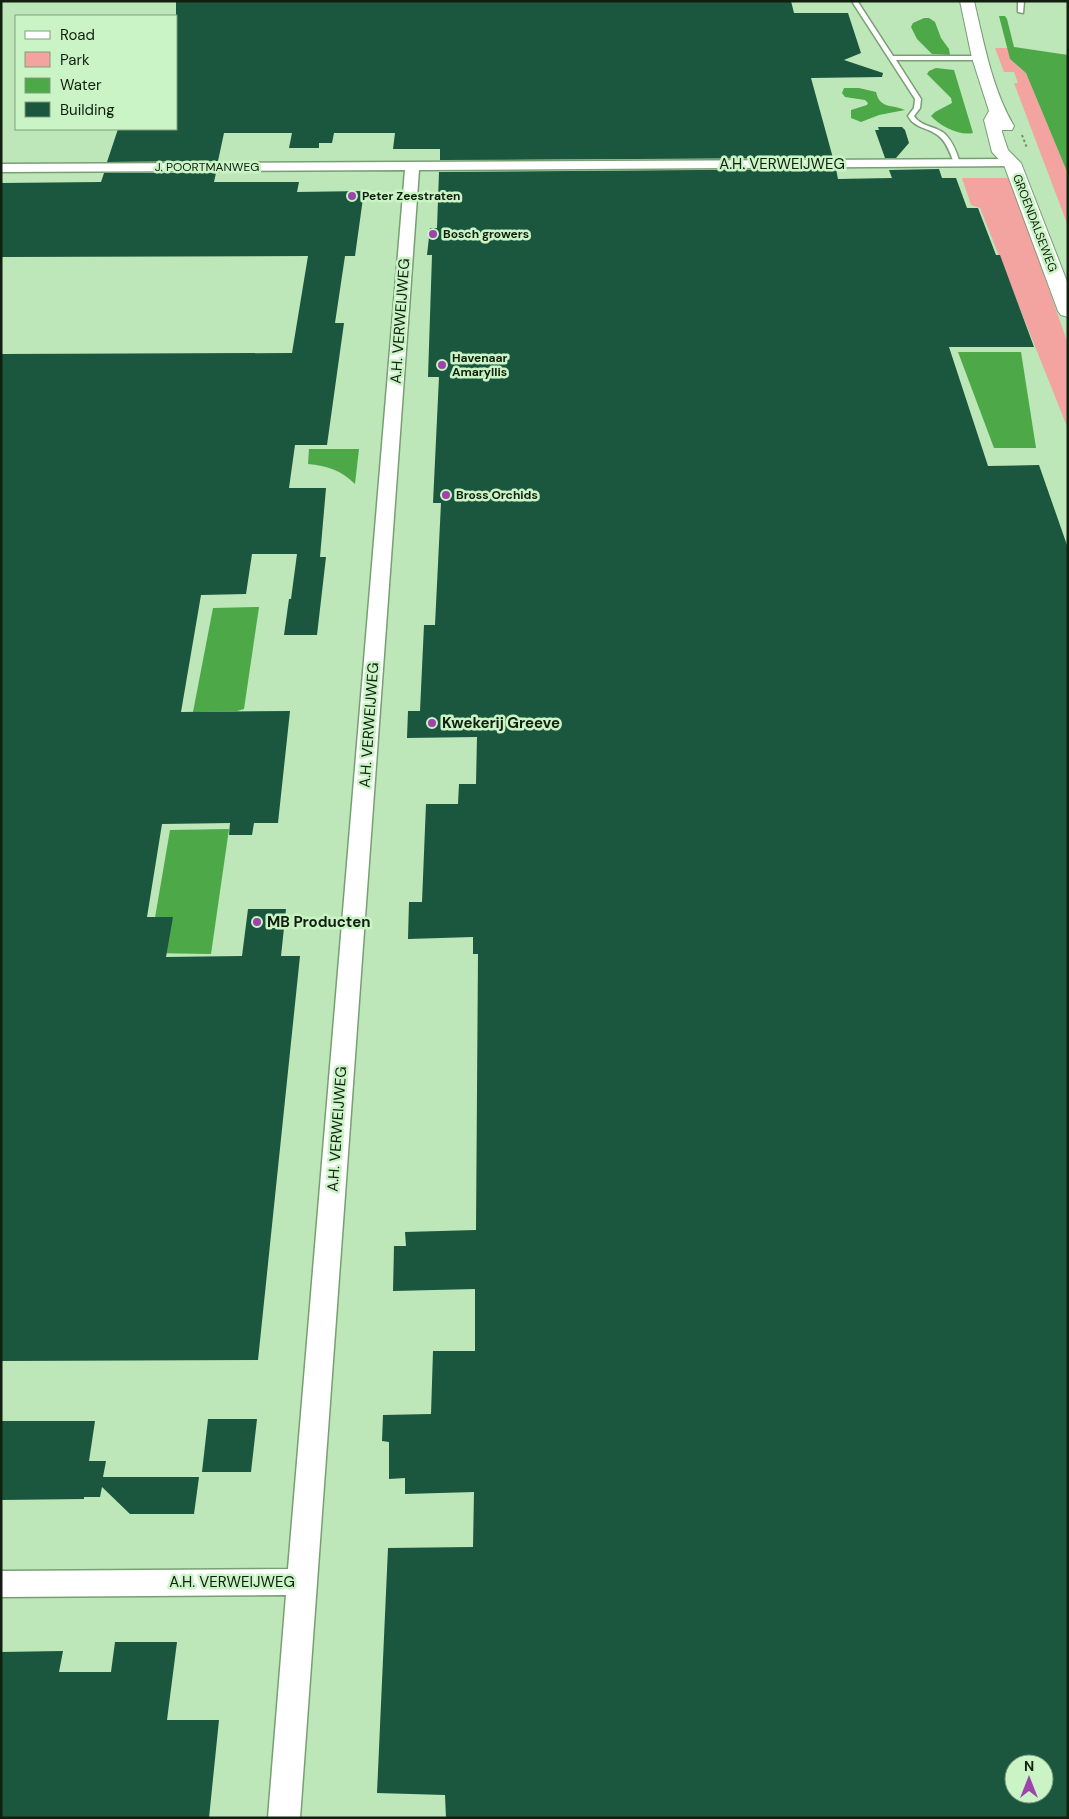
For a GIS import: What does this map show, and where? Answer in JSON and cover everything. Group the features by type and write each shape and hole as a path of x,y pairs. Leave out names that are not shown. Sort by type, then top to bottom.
{"street":[{"name":"GROENDALSEWEG","path":"967,1 981,60 997,111 992,120 1000,152 1012,163 1068,311"},
{"name":"A.H. VERWEIJWEG","path":"1,1584 302,1582 412,166 1012,163"},
{"name":"J. POORTMANWEG","path":"1,168 412,166"},
{"path":"284,1818 302,1582"}],"lane":[{"path":"1021,1 1021,12"},
{"path":"856,3 918,98 917,108 911,116 915,123 940,132 948,142 957,164"},
{"path":"893,60 981,60"}],"green space":[{"path":"995,48 1008,48 1010,59 1026,73 1068,174 1068,226 1014,83 1018,83 1014,72 1004,72"},
{"path":"962,178 1010,178 1068,344 1068,429 980,208 971,205"}],"water":[{"path":"999,16 1005,16 1007,19 1014,47 1068,55 1068,174 1026,73 1010,59"},
{"path":"929,18 935,22 941,38 949,49 950,55 932,54 917,39 911,27 913,23"},
{"path":"936,68 954,70 973,133 962,133 950,129 931,116 952,103 951,98 927,74"},
{"path":"844,88 859,88 876,92 883,104 905,110 879,115 861,122 851,118 851,110 868,103 865,100 845,97 842,93"},
{"path":"958,352 1021,352 1036,448 994,448"},
{"path":"309,449 359,449 355,484 344,475 333,470 308,464"},
{"path":"259,607 244,709 237,711 193,712 213,608"},
{"path":"229,829 211,954 149,953 170,830"}],"building":[{"path":"176,1 791,1 794,13 848,13 861,53 844,60 883,73 882,77 811,78 833,158 440,160 440,149 393,149 395,133 334,133 332,143 319,143 319,148 289,148 292,133 224,133 218,161 107,162 118,130 178,130 178,15 176,15"},
{"path":"878,127 902,127 905,130 909,143 896,158 885,158 875,130 879,130"},
{"path":"836,169 838,179 892,178 889,170 939,169 942,178 956,178 967,208 978,208 996,255 1000,255 1034,347 949,347 988,466 1039,465 1068,548 1068,1818 446,1818 445,1795 377,1793 388,1548 473,1547 474,1492 405,1494 405,1478 389,1479 389,1442 382,1441 383,1415 431,1414 433,1351 475,1351 475,1289 393,1291 394,1246 406,1246 405,1232 476,1230 478,954 473,954 473,937 408,939 409,902 422,902 426,804 458,804 459,784 476,784 477,737 407,738 408,711 420,711 424,625 435,625 441,503 433,503 439,377 428,377 432,255 427,255 430,228 437,228 439,172"},
{"path":"104,173 216,173 214,182 299,182 297,192 364,191 355,256 345,256 335,323 344,323 327,445 295,445 289,488 326,488 320,557 326,557 317,635 284,635 297,554 252,554 246,594 201,595 181,712 290,711 278,823 254,823 252,835 229,835 230,823 162,824 147,917 173,917 166,957 242,956 248,909 286,909 281,956 300,956 258,1360 1,1361 1,354 292,353 308,256 1,257 1,183 101,182"},
{"path":"208,1419 257,1419 251,1472 202,1472"},
{"path":"1,1421 95,1421 89,1461 106,1461 103,1477 199,1477 194,1514 130,1514 102,1487 100,1497 84,1497 84,1499 1,1500"},
{"path":"115,1642 177,1642 167,1720 219,1720 209,1818 1,1818 1,1652 63,1651 59,1672 111,1672"}],"place":[{"name":"Peter Zeestraten","path":"352,196"},
{"name":"Bosch growers","path":"433,234"},
{"name":"Havenaar Amaryllis","path":"442,365"},
{"name":"Bross Orchids","path":"446,495"},
{"name":"Kwekerij Greeve","path":"432,723"},
{"name":"MB Producten","path":"257,922"}]}
